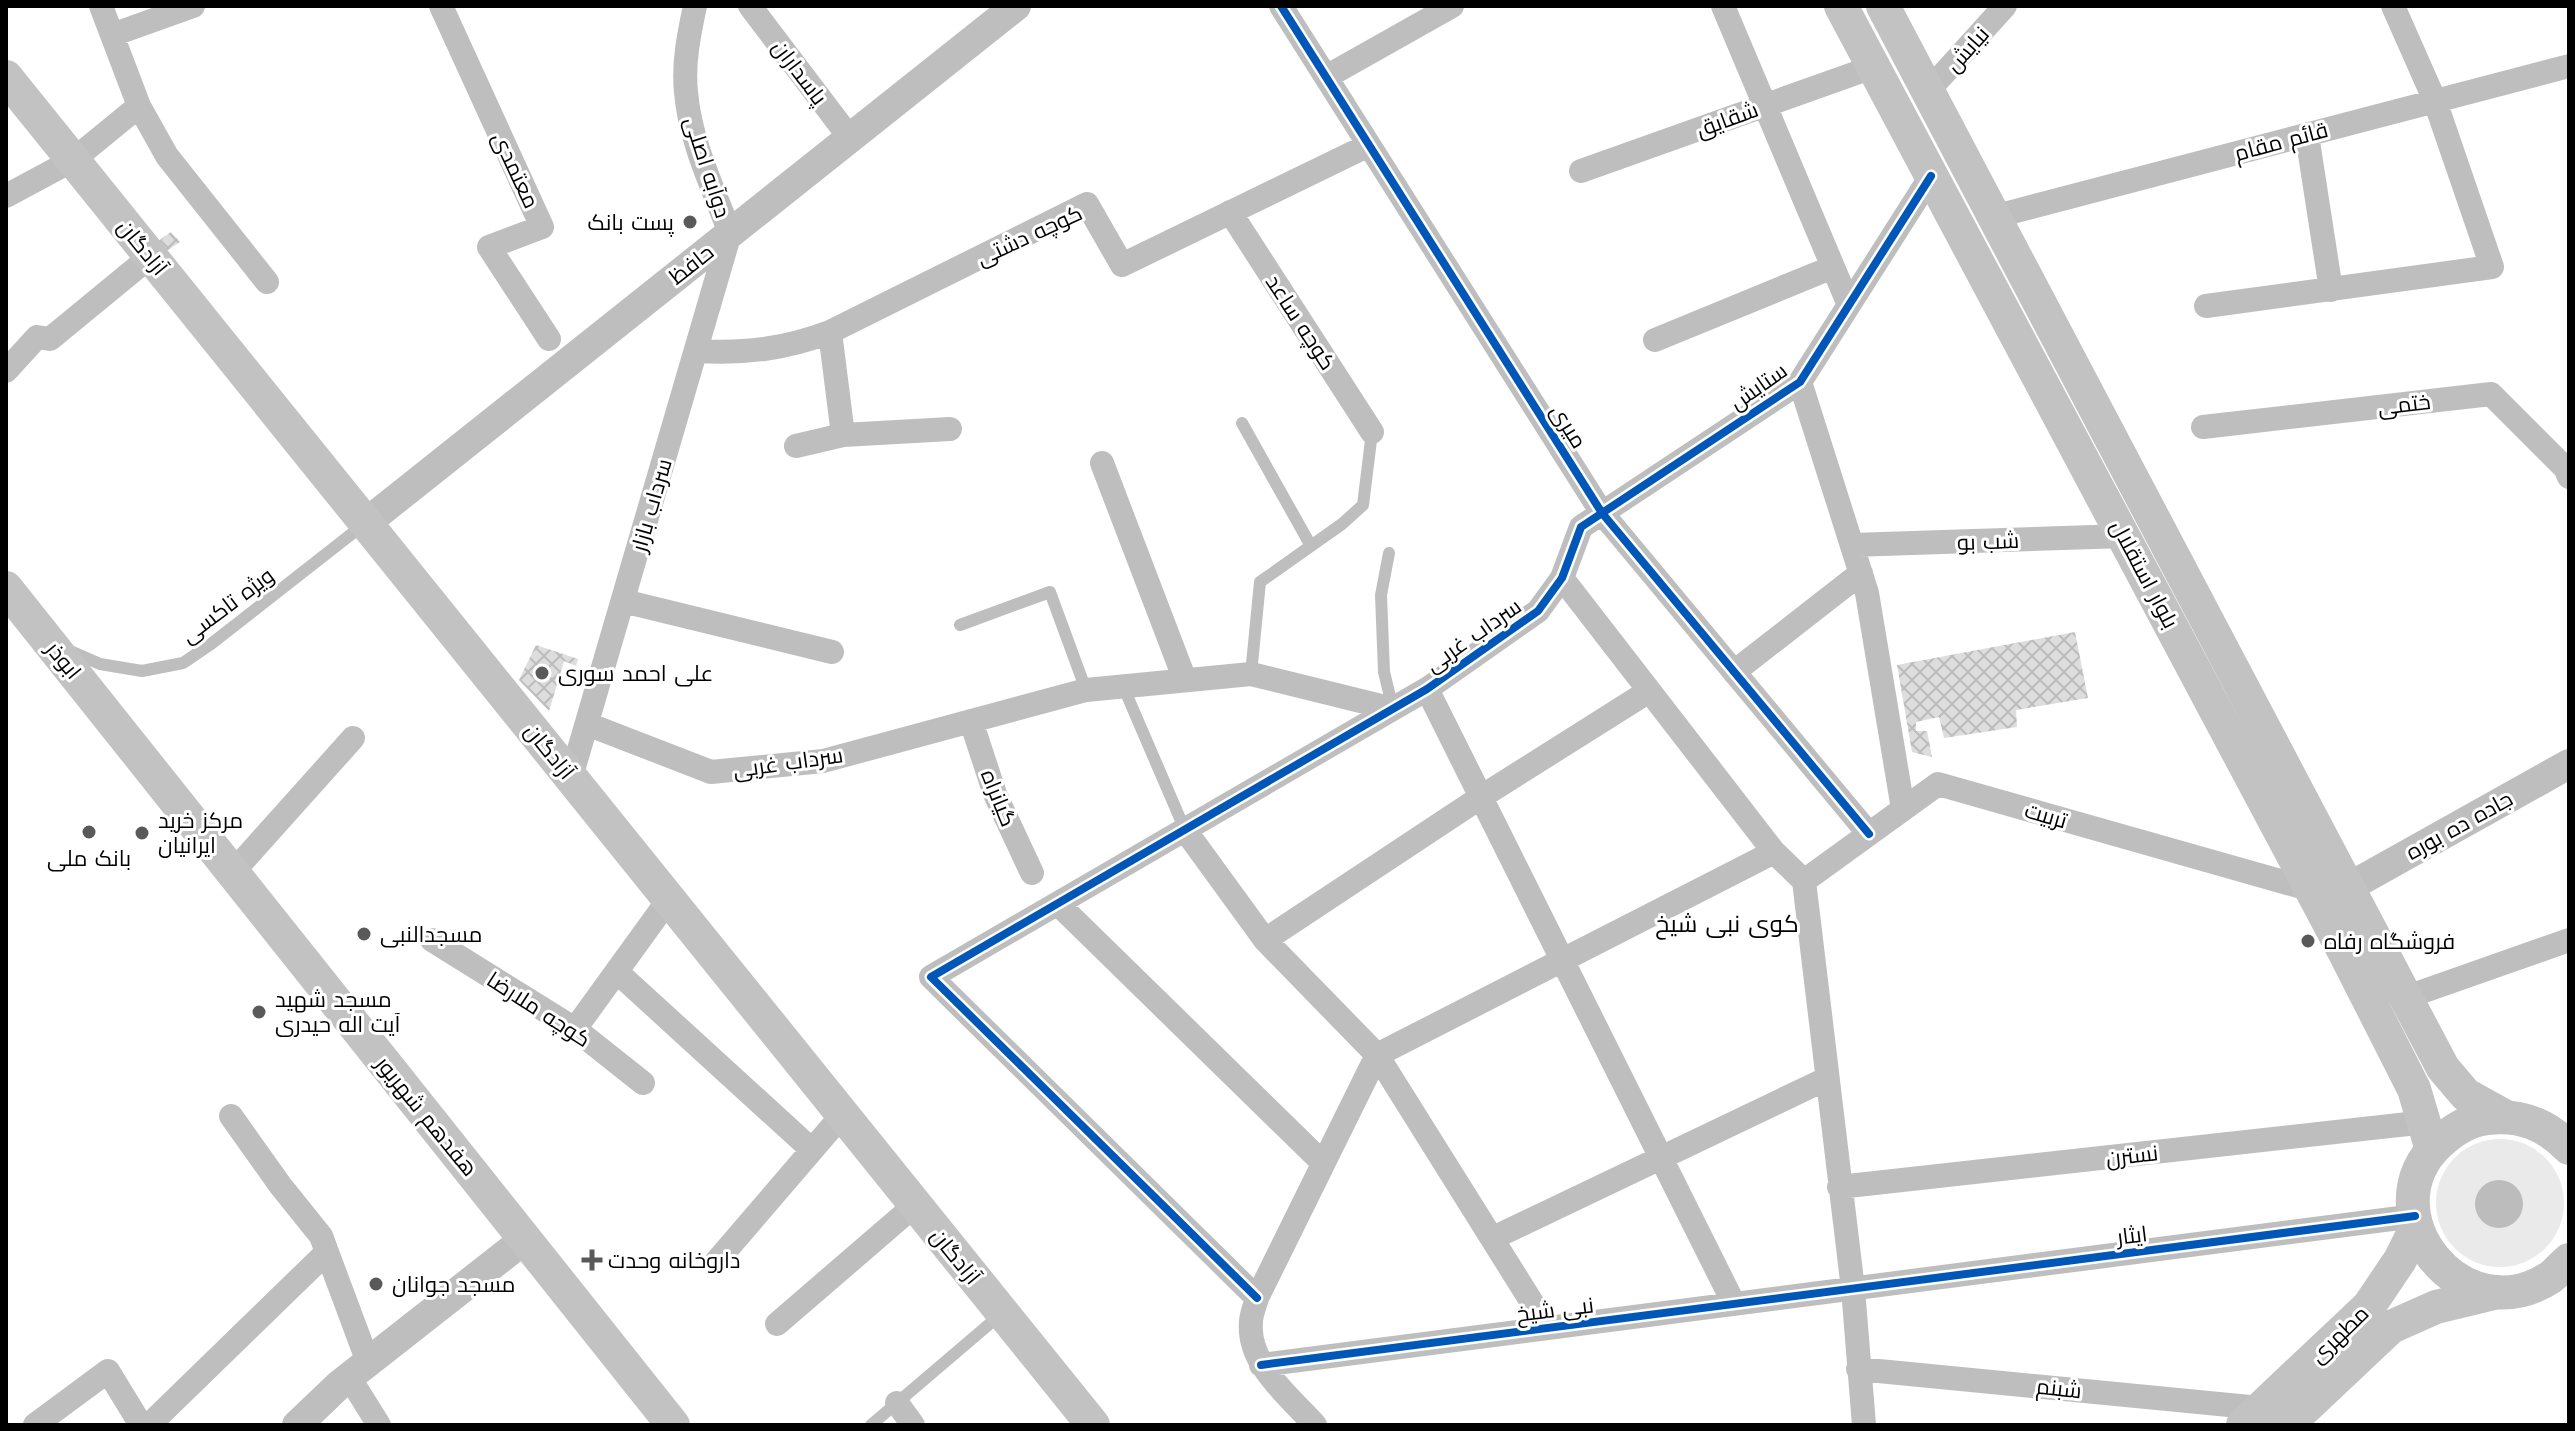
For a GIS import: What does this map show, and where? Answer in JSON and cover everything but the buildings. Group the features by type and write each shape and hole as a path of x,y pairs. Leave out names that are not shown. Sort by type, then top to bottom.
{"main road":[{"name":"بلوار استقلال","path":"1841,6 2312,890 2414,1089 2429,1136"},
{"name":"بلوار استقلال","path":"1883,6 2443,1068 2466,1095 2504,1116"},
{"name":"آزادگان","path":"6,77 1093,1425"},
{"name":"ابوذر","path":"7,590 122,732"},
{"name":"هفدهم شهریور","path":"122,732 673,1425"},
{"path":"2498,1292 2471,1287 2447,1273 2428,1253 2416,1222 2413,1201 2429,1136 2452,1131 2477,1119 2504,1116 2532,1121 2556,1134 2569,1148"},
{"name":"مطهری","path":"2263,1419 2369,1306 2400,1260 2416,1222"},
{"name":"مطهری","path":"2263,1419 2391,1327 2436,1307 2526,1288 2551,1276 2569,1260"}],"street":[{"path":"101,6 139,106 167,156 267,282"},
{"path":"112,35 193,6"},
{"name":"معتمدی","path":"441,6 542,227 489,247 549,339"},
{"name":"دوآبه اصلی","path":"695,6 685,60 686,92 699,150 730,233"},
{"name":"پاسداران","path":"750,6 850,138"},
{"name":"حافظ","path":"366,523 1016,6"},
{"name":"میری","path":"1281,6 1602,513 1869,834"},
{"path":"1326,77 1452,6"},
{"path":"1723,6 1849,305"},
{"name":"نیایش","path":"1928,91 2005,6"},
{"path":"2206,306 2492,267 2435,101 2393,6"},
{"name":"قائم مقام","path":"1993,217 2569,66"},
{"name":"شقایق","path":"1581,171 1873,67"},
{"path":"6,196 73,160 139,106"},
{"path":"2307,135 2331,290"},
{"name":"کوچه دشتی","path":"696,351 777,349 830,332 1087,204 1122,265 1369,145"},
{"name":"ستایش","path":"1562,578 1581,527 1800,382 1931,176"},
{"name":"کوچه ساعد","path":"1230,212 1372,432"},
{"name":"سرداب بازار","path":"571,777 730,233"},
{"path":"6,371 37,337 50,339 151,256"},
{"path":"1655,340 1833,267"},
{"path":"830,332 843,435"},
{"path":"1800,382 1867,593 1903,809"},
{"name":"ختمی","path":"2203,427 2491,394 2565,468 2569,477"},
{"path":"796,446 843,435 950,429"},
{"path":"1102,463 1185,680"},
{"name":"شب بو","path":"1852,545 2125,536"},
{"path":"1734,672 1861,573"},
{"path":"1562,578 1774,852 1804,881 1853,1289 1864,1425"},
{"name":"سرداب غربی","path":"587,724 711,772 823,761 1086,690 1185,680 1251,674 1393,709 1427,689 1538,611 1562,578"},
{"path":"623,601 832,652"},
{"path":"1427,689 1734,1304"},
{"path":"1265,940 1481,797 1649,691"},
{"path":"1257,1298 931,977 1393,709"},
{"name":"گیانراه","path":"971,721 995,794 1032,873"},
{"path":"233,872 353,738"},
{"name":"جاده ده بوره","path":"2349,887 2569,764"},
{"name":"تربیت","path":"1804,881 1938,784 2312,890"},
{"path":"1185,830 1265,940 1377,1055 1548,1328"},
{"path":"1315,1425 1261,1365 1253,1346 1250,1323 1257,1298 1377,1055 1774,852"},
{"path":"575,1029 669,899"},
{"path":"1058,904 1323,1163"},
{"name":"کوچه ملارضا","path":"432,940 575,1029 643,1083"},
{"path":"2407,997 2569,940"},
{"path":"617,972 812,1150"},
{"path":"1493,1238 1826,1079"},
{"path":"716,1262 843,1114"},
{"path":"231,1116 321,1236 358,1370 379,1425"},
{"name":"نسترن","path":"1839,1187 2429,1136"},
{"path":"777,1324 915,1205"},
{"name":"ایثار","path":"1853,1289 2416,1222"},
{"path":"297,1425 358,1370 525,1239"},
{"path":"149,1425 327,1252"},
{"name":"نبی شیخ","path":"1261,1365 1853,1289"},
{"name":"شبنم","path":"1858,1369 2263,1419"},
{"path":"35,1425 108,1371 141,1425"},
{"path":"897,1403 913,1425"}],"lane":[{"path":"1242,423 1311,546"},
{"path":"1251,674 1260,582 1363,505 1372,432"},
{"name":"ویژه تاکسی","path":"50,643 100,664 142,671 183,663 366,523"},
{"path":"1389,553 1381,595 1384,672 1393,709"},
{"path":"960,625 1050,592 1086,690"},
{"path":"1123,686 1185,830"},
{"path":"871,1425 1003,1313"}],"shaded area":[{"path":"2500,1139 2525,1143 2546,1157 2560,1178 2564,1203 2560,1228 2546,1249 2525,1263 2500,1267 2475,1263 2454,1249 2440,1228 2436,1203 2440,1178 2454,1157 2475,1143"},
{"path":"2499,1180 2516,1187 2523,1204 2516,1221 2499,1228 2482,1221 2475,1204 2482,1187"}],"cycle path":[{"path":"1281,6 1602,513 1869,834"},
{"path":"1257,1298 931,977 1427,689 1538,611 1562,578 1581,527 1800,382 1931,176"},
{"path":"1261,1365 2415,1216"}],"place":[{"name":"پست بانک","path":"690,222"},
{"name":"علی احمد سوری","path":"542,673"},
{"name":"بانک ملی","path":"89,832"},
{"name":"مرکز خرید ایرانیان","path":"142,833"},
{"name":"مسجدالنبی","path":"364,934"},
{"name":"فروشگاه رفاه","path":"2308,941"},
{"name":"مسجد شهید آیت اله حیدری","path":"259,1012"},
{"name":"داروخانه وحدت","path":"592,1260"},
{"name":"مسجد جوانان","path":"376,1284"}],"district":[{"name":"کوی نبی شیخ","path":"1727,924"}]}
